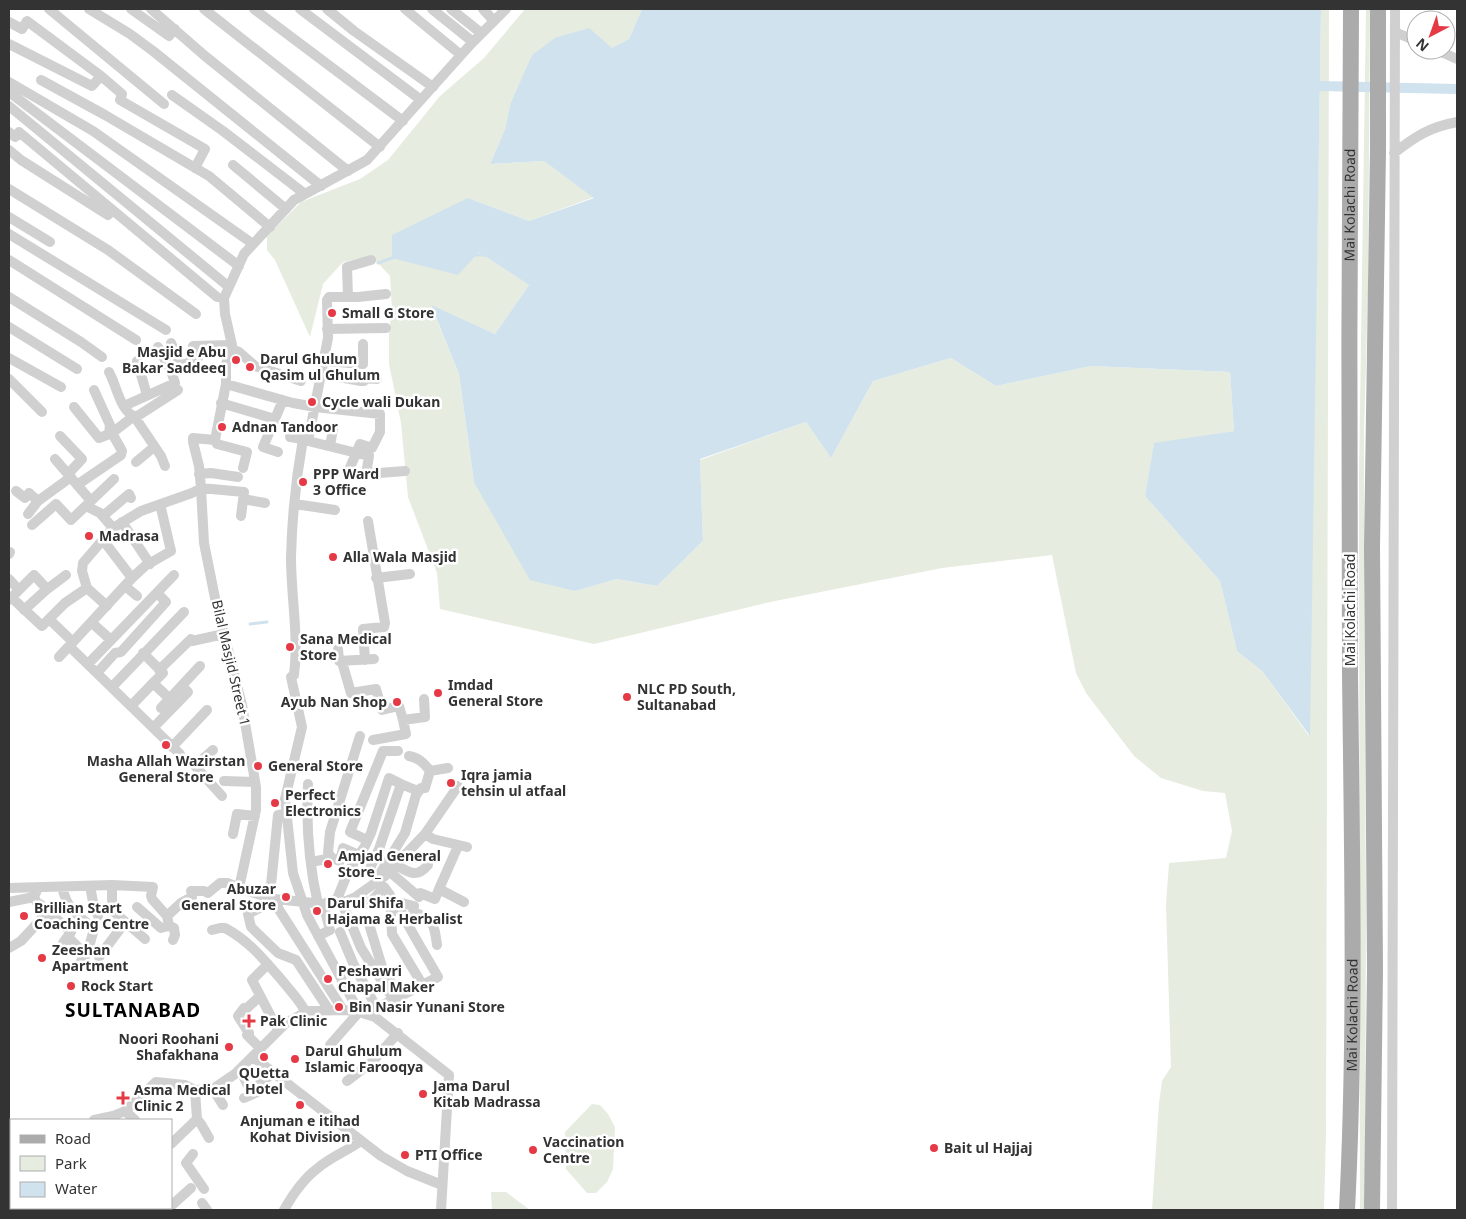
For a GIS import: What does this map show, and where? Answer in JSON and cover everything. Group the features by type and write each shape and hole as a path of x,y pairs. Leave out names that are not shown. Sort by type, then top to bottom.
{"main road":[{"name":"Mai Kolachi Road","path":"1347,1210 1350,1152 1352,919 1349,536 1351,9"},
{"name":"Mai Kolachi Road","path":"1372,1210 1375,970 1372,547 1386,152 1378,38 1378,9"}],"street":[{"path":"49,9 164,104"},
{"path":"89,9 138,40 321,186"},
{"path":"131,9 169,36 175,29"},
{"path":"151,9 348,171"},
{"path":"204,9 380,147"},
{"path":"254,9 403,121"},
{"path":"300,9 421,100"},
{"path":"327,9 354,31 433,87"},
{"path":"405,9 461,55"},
{"path":"432,9 473,42"},
{"path":"451,9 481,33"},
{"path":"483,9 494,21"},
{"path":"221,299 229,287 244,254 294,200 368,160 481,33 506,9"},
{"path":"1392,1210 1386,152 1394,111 1395,9"},
{"path":"9,22 22,30 27,21 101,76 122,94 120,100 205,148 195,168"},
{"path":"1395,32 1406,37"},
{"path":"9,44 92,86 101,76"},
{"path":"42,80 209,176 270,227"},
{"path":"9,86 93,132 253,244"},
{"path":"9,86 239,266"},
{"path":"172,95 305,194"},
{"path":"9,106 229,287"},
{"path":"1386,152 1433,127 1457,122"},
{"path":"9,132 15,137 19,132 221,299 232,346 226,364 226,384 215,440 217,444 247,452 240,472 199,474"},
{"path":"9,150 21,160 108,215 112,210"},
{"path":"233,164 286,209"},
{"path":"9,189 108,250 196,314"},
{"path":"9,217 50,242"},
{"path":"9,234 166,330"},
{"path":"9,260 136,340"},
{"path":"348,297 347,267 371,260"},
{"path":"362,1013 318,936 303,902 293,872 285,799 302,727 291,677 294,675 297,654 292,557 296,480 322,374 328,338 327,300 329,297 386,294"},
{"path":"9,297 102,357"},
{"path":"9,327 77,369"},
{"path":"327,329 386,328"},
{"path":"171,344 181,366"},
{"path":"324,361 363,364 363,344"},
{"path":"171,371 198,358 193,346 232,346 255,366 301,381"},
{"path":"124,406 175,383 171,371 158,347"},
{"path":"9,358 61,387"},
{"path":"137,361 147,395"},
{"path":"109,372 124,406 130,415 134,416 161,456 165,466"},
{"path":"322,374 364,382 365,378 377,379"},
{"path":"9,379 42,412"},
{"path":"226,384 315,407 380,414 380,432 372,448 360,444 349,470"},
{"path":"28,514 38,501 72,479 121,455 122,452 111,433 110,425 94,390"},
{"path":"74,407 99,438 111,433 134,416 136,417 178,390"},
{"path":"278,452 263,447 283,400"},
{"path":"221,403 275,419"},
{"path":"292,428 290,437 369,456 366,474 405,471"},
{"path":"330,446 333,429"},
{"path":"60,436 82,459 72,479"},
{"name":"Bilal Masjid Street 1","path":"215,440 193,438 192,442 201,488 204,543 242,705 257,795 255,816 239,888"},
{"path":"136,462 154,447"},
{"path":"55,459 72,479 88,504 89,509 95,510 117,525 150,564"},
{"path":"32,525 56,504 71,520 114,479"},
{"path":"106,606 87,588 82,571 83,563 117,525 141,511 201,488 244,492 241,516"},
{"path":"16,491 25,498 28,493 38,501"},
{"path":"103,516 128,494 131,498"},
{"path":"243,499 265,503"},
{"path":"59,657 145,566 171,552 160,504"},
{"path":"295,504 335,510"},
{"path":"342,662 370,660 363,629 381,628 384,627 385,623 368,521"},
{"path":"103,540 136,596"},
{"path":"376,578 410,574"},
{"path":"13,596 34,575 47,589"},
{"path":"24,610 66,575"},
{"path":"88,664 174,575"},
{"path":"9,579 13,596 24,610 42,626 64,603 87,588"},
{"path":"98,673 115,653 121,652 166,602 157,593"},
{"path":"112,687 184,612"},
{"path":"49,619 88,664 176,751 207,710"},
{"path":"91,622 111,640"},
{"path":"160,670 192,640 224,634"},
{"path":"338,649 339,662 342,662 351,693 376,689 382,710 399,706 406,734 373,740"},
{"path":"131,706 162,673 143,653"},
{"path":"162,708 200,666"},
{"path":"153,683 170,699"},
{"path":"153,728 188,692 182,686"},
{"path":"403,720 425,717 424,699"},
{"path":"359,855 343,848 340,861 332,858 328,853 330,832 360,736"},
{"path":"213,750 194,766 222,796"},
{"path":"367,840 350,832 383,750 398,751"},
{"path":"409,756 417,758 430,771"},
{"path":"430,771 448,768"},
{"path":"428,866 419,873 381,872 405,833 418,791 421,788 425,788 430,771"},
{"path":"397,998 361,948 348,916 339,901 348,872 367,840 389,778 418,791"},
{"path":"224,781 255,782"},
{"path":"308,784 307,817 311,862 321,904 330,930 318,936"},
{"path":"370,868 379,849 401,784"},
{"path":"329,1010 296,960 278,953 251,927 248,914 269,903 303,902 321,904 354,898 360,895 390,871 425,834 458,786"},
{"path":"260,895 268,891 271,885 278,814 286,813"},
{"path":"233,834 237,814 255,816"},
{"path":"390,871 418,897 420,893 434,899 463,846 432,839 425,834"},
{"path":"311,862 332,858"},
{"path":"138,907 161,928 181,903 192,894 204,891 208,893 220,883 228,883 278,902 343,1010"},
{"path":"402,883 392,900 392,934 422,984"},
{"path":"112,884 114,912 145,939"},
{"path":"9,902 36,896 62,887 112,884 154,886 152,899 174,928 175,935 173,940"},
{"path":"90,886 98,916"},
{"path":"62,887 70,909 94,929 89,947"},
{"path":"9,888 36,896 71,932 65,940 86,955 81,960"},
{"path":"330,1045 362,1013 438,977 420,944 384,888 369,904 366,904 360,895"},
{"path":"439,889 464,902"},
{"path":"9,948 18,944 44,916 36,896"},
{"path":"392,900 414,906 412,912 431,920 434,925 438,945"},
{"path":"99,957 124,921"},
{"path":"369,924 384,970 397,998"},
{"path":"212,930 220,928 232,932 253,947 306,1013"},
{"path":"340,932 353,963 376,1007"},
{"path":"268,964 252,980 278,1030"},
{"path":"260,996 238,1016 250,1033 247,1035 261,1048"},
{"path":"101,1119 125,1111 156,1082 185,1086 195,1090 213,1089 235,1074 286,1023 306,1013 343,1010 375,1016 449,1075 442,1210"},
{"path":"347,1081 372,1062 398,1034"},
{"path":"253,1057 381,1156 407,1171 442,1185"},
{"path":"240,1069 247,1084"},
{"path":"244,1098 262,1090 260,1083 274,1073"},
{"path":"213,1089 223,1105"},
{"path":"195,1090 197,1119 202,1124 209,1138"},
{"path":"125,1111 134,1119"},
{"path":"172,1143 197,1119"},
{"path":"284,1210 297,1188 318,1167 361,1141"},
{"path":"193,1154 186,1163 204,1189"},
{"path":"172,1207 191,1188"}],"green space":[{"path":"525,9 642,9 629,39 510,105 505,129 490,164 544,161 594,197 529,221 468,198 478,251 529,285 495,334 431,306 459,374 474,482 575,591 617,579 657,586 703,541 700,460 806,422 831,458 873,381 951,358 996,386 1091,366 1230,372 1234,431 1154,444 1145,496 1220,581 1237,651 1262,671 1309,736 1321,9 1329,9 1326,1134 1324,1210 1152,1210 1159,1103 1162,1081 1171,1067 1166,904 1169,863 1226,858 1232,831 1225,793 1203,791 1161,778 1134,756 1086,693 1076,673 1052,555 942,568 770,602 594,644 440,609 437,573 408,497 401,423 389,364 389,331 392,309 390,276 378,263 368,257 343,262 323,284 310,337 275,260 267,250 267,236 301,202 360,179 388,160 440,96 484,58"},
{"path":"1366,9 1370,9 1368,293 1364,431 1365,1210 1360,1210 1359,474"},
{"path":"592,1104 600,1105 608,1114 615,1127 613,1169 607,1182 596,1193 587,1193 566,1169 565,1132"},
{"path":"491,1192 506,1192 530,1210 492,1210"}],"water":[{"path":"642,9 1321,9 1310,736 1262,671 1237,651 1220,581 1145,496 1154,443 1234,431 1230,372 1091,366 996,386 951,358 873,381 831,458 806,422 700,459 703,541 657,586 617,579 575,591 530,580 474,482 459,374 431,305 495,334 529,285 479,252 458,275 392,258 392,235 468,198 529,221 594,198 544,161 490,164 505,129 510,105 532,55 555,38 589,28 612,48 629,39"}],"waterway":[{"path":"1319,86 1457,89"},
{"path":"473,255 487,255"},
{"path":"378,263 395,257"},
{"path":"250,624 267,622"}],"place":[{"name":"Small G Store","path":"332,313"},
{"name":"Masjid e Abu Bakar Saddeeq","path":"236,360"},
{"name":"Darul Ghulum Qasim ul Ghulum","path":"250,367"},
{"name":"Cycle wali Dukan","path":"312,402"},
{"name":"Adnan Tandoor","path":"222,427"},
{"name":"PPP Ward 3 Office","path":"303,482"},
{"name":"Madrasa","path":"89,536"},
{"name":"Alla Wala Masjid","path":"333,557"},
{"name":"Sana Medical Store","path":"290,647"},
{"name":"Imdad General Store","path":"438,693"},
{"name":"NLC PD South, Sultanabad","path":"627,697"},
{"name":"Ayub Nan Shop","path":"397,702"},
{"name":"Masha Allah Wazirstan General Store","path":"166,745"},
{"name":"General Store","path":"258,766"},
{"name":"Iqra jamia tehsin ul atfaal","path":"451,783"},
{"name":"Perfect Electronics","path":"275,803"},
{"name":"Amjad General Store_","path":"328,864"},
{"name":"Abuzar General Store","path":"286,897"},
{"name":"Darul Shifa Hajama & Herbalist","path":"317,911"},
{"name":"Brillian Start Coaching Centre","path":"24,916"},
{"name":"Zeeshan Apartment","path":"42,958"},
{"name":"Peshawri Chapal Maker","path":"328,979"},
{"name":"Rock Start","path":"71,986"},
{"name":"Bin Nasir Yunani Store","path":"339,1007"},
{"name":"Pak Clinic","path":"249,1021"},
{"name":"Noori Roohani Shafakhana","path":"229,1047"},
{"name":"QUetta Hotel","path":"264,1057"},
{"name":"Darul Ghulum Islamic Farooqya","path":"295,1059"},
{"name":"Jama Darul Kitab Madrassa","path":"423,1094"},
{"name":"Asma Medical Clinic 2","path":"123,1098"},
{"name":"Anjuman e itihad Kohat Division","path":"300,1105"},
{"name":"Bait ul Hajjaj","path":"934,1148"},
{"name":"Vaccination Centre","path":"533,1150"},
{"name":"PTI Office","path":"405,1155"}],"district":[{"name":"SULTANABAD","path":"133,1010"}]}
